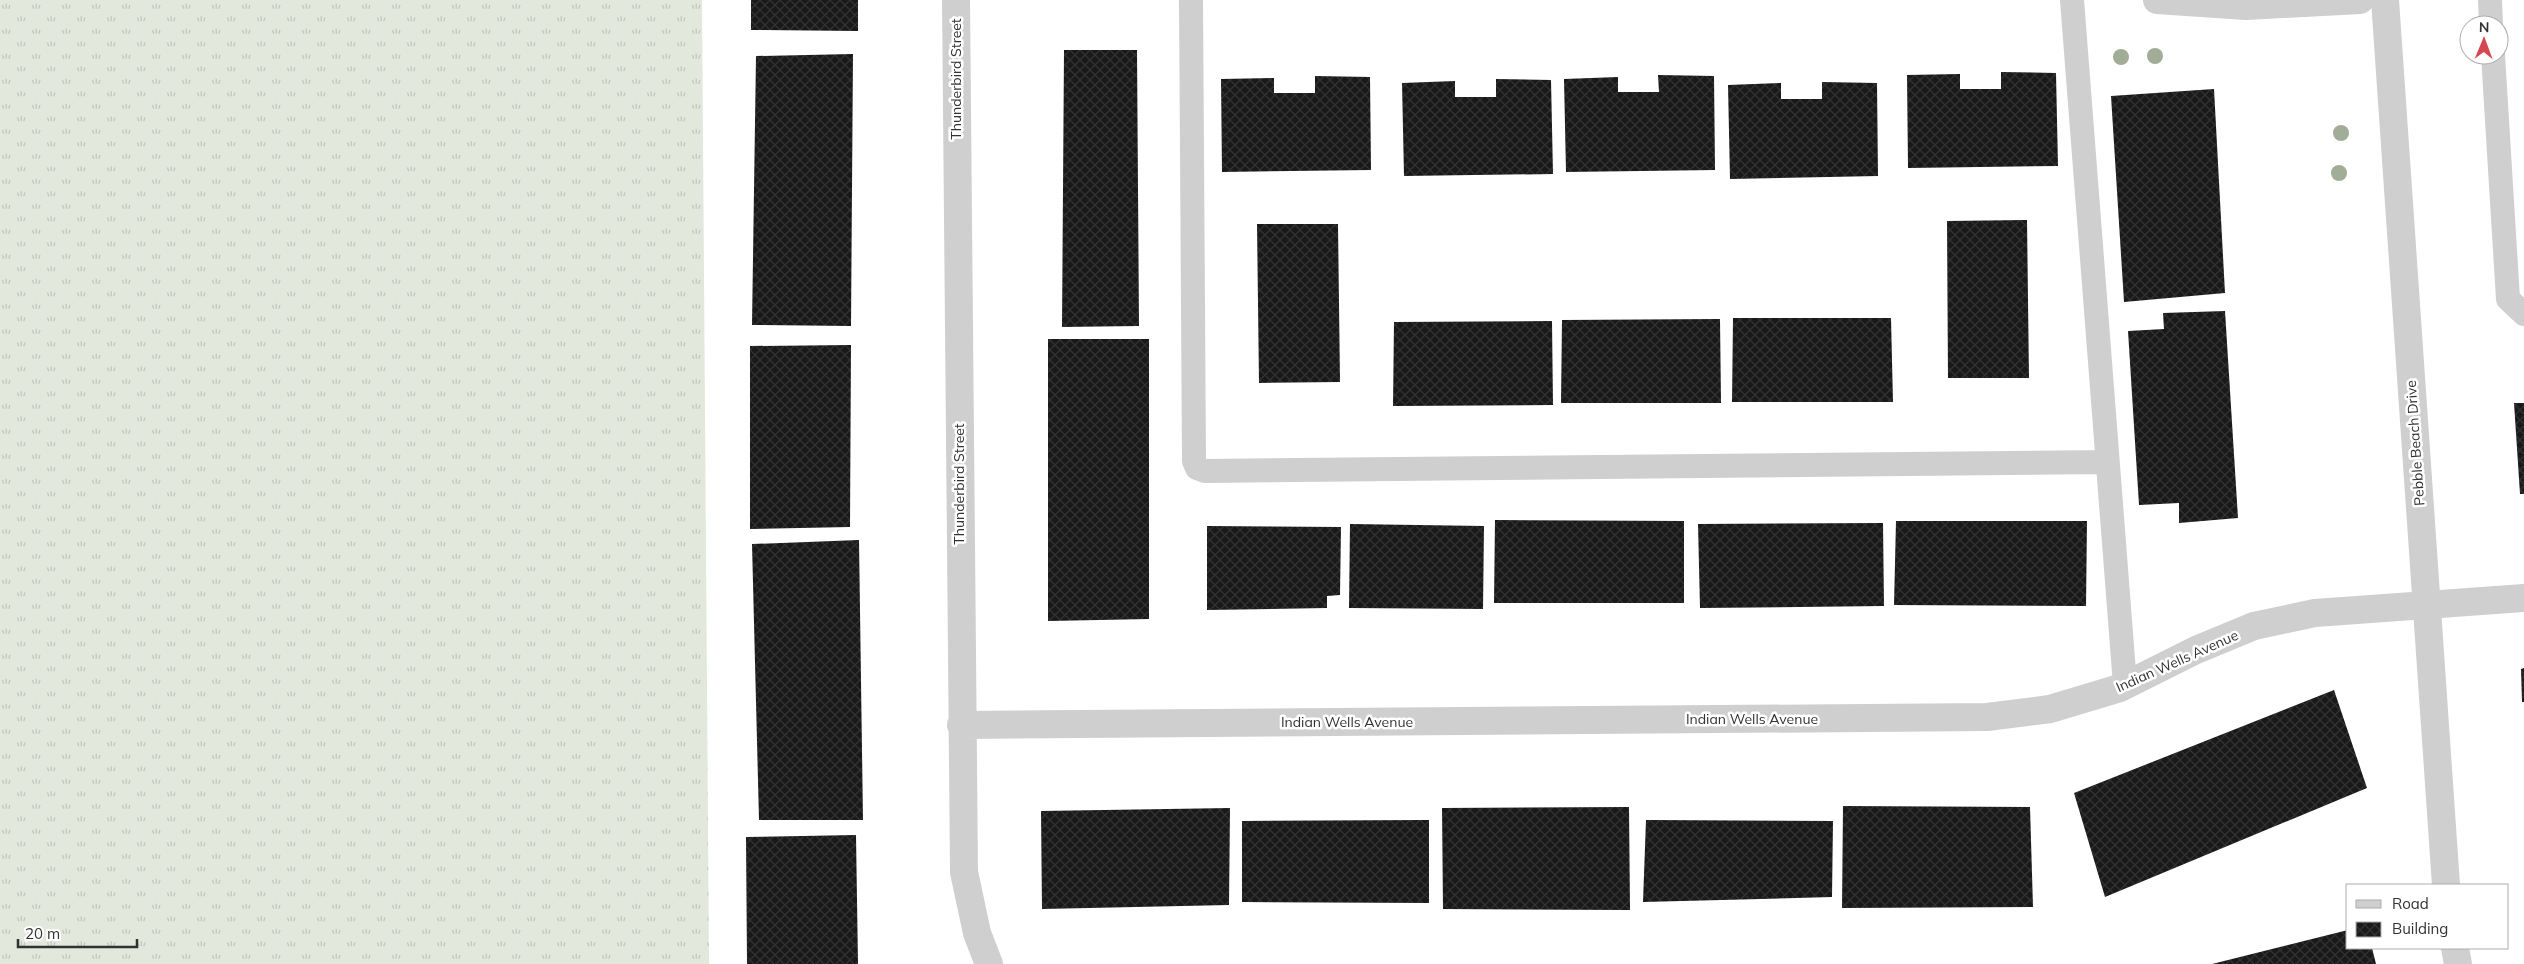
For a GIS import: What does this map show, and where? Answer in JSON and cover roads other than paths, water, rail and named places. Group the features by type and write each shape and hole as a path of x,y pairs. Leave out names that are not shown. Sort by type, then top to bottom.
{"street":[{"name":"Thunderbird Street","path":"956,0 961,725 964,872 976,933 989,964"},
{"path":"2157,0 2246,6 2360,0"},
{"name":"Pebble Beach Drive","path":"2385,0 2446,884"},
{"name":"Indian Wells Avenue","path":"961,725 1987,717 2050,709 2125,686 2196,650 2254,626 2315,613 2524,598"},
{"path":"2455,949 2458,964"}],"lane":[{"path":"1191,0 1194,461 1197,468 1205,471 2107,462"},
{"path":"2072,0 2125,686"},
{"path":"2490,0 2491,15"},
{"path":"2494,65 2508,299 2524,314"}]}
